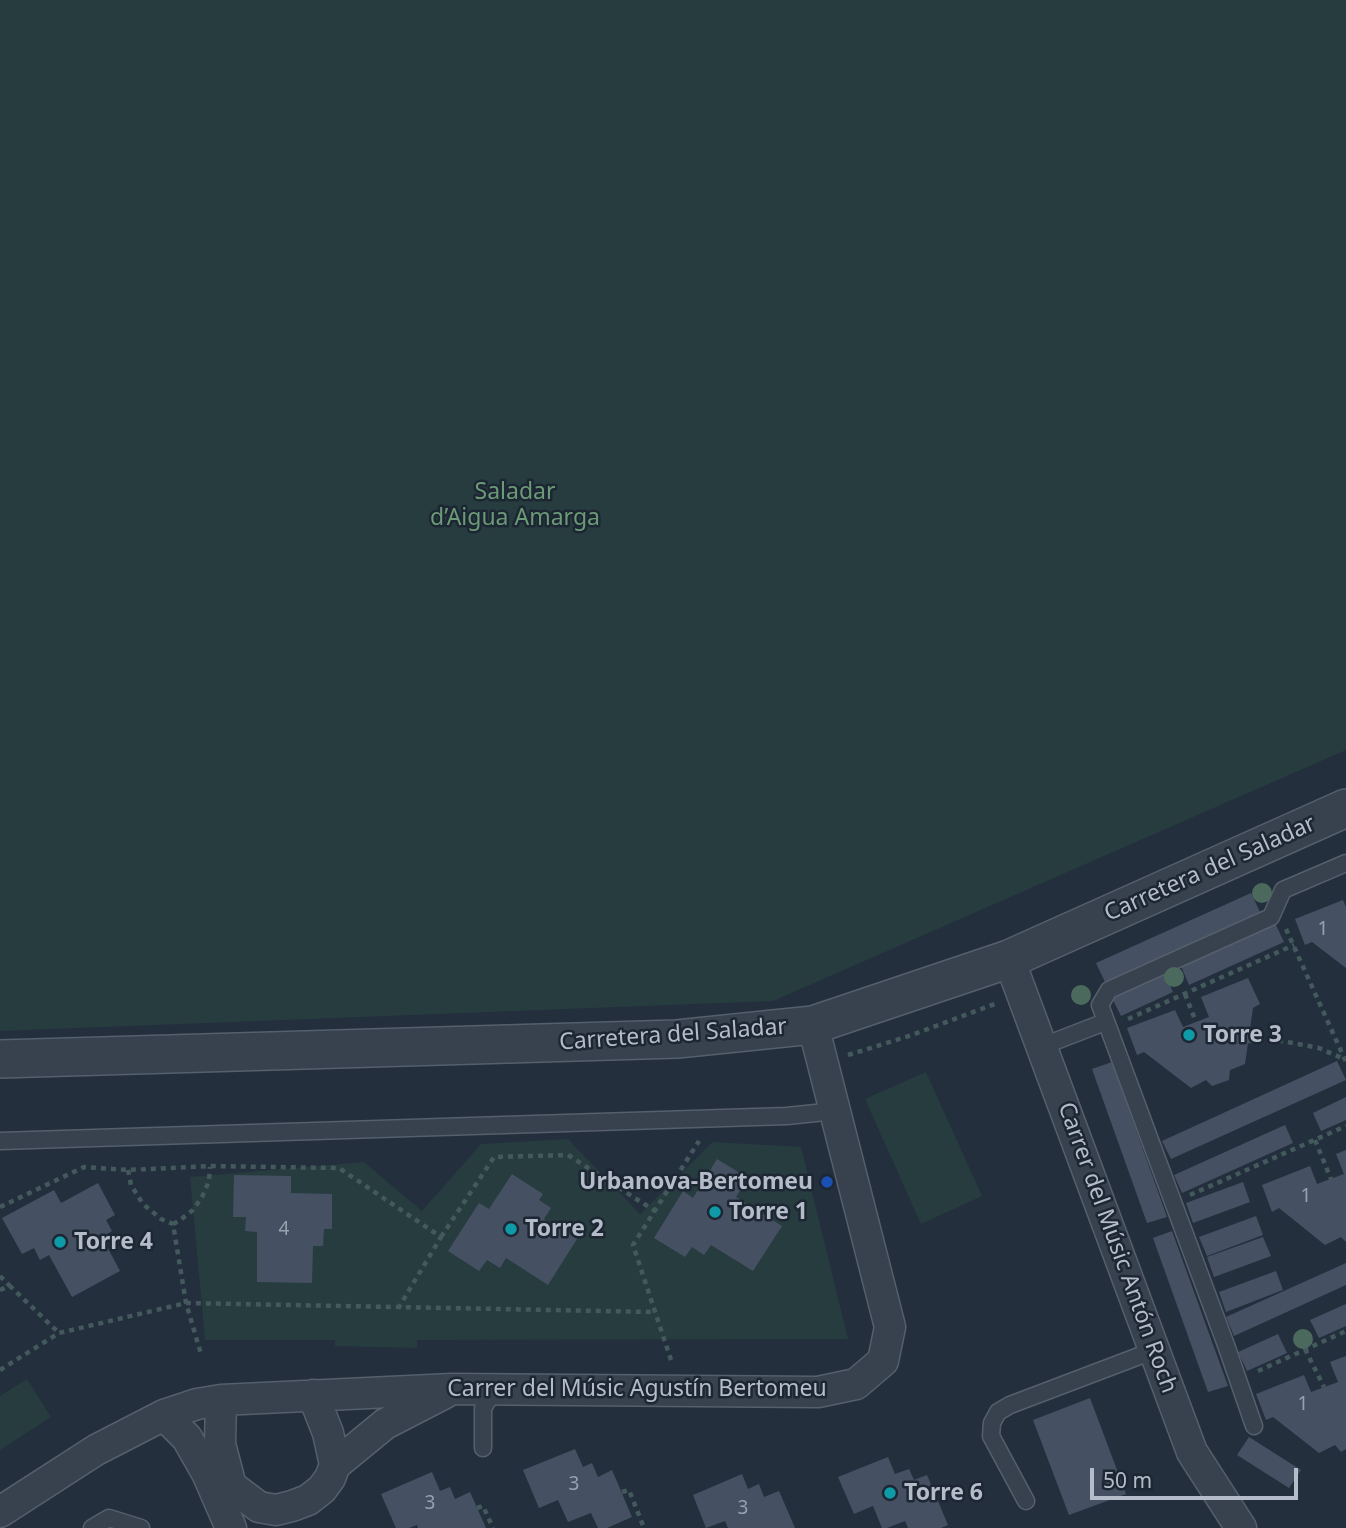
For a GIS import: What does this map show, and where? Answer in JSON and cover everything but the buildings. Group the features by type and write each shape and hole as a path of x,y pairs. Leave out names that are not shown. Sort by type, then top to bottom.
{"street":[{"name":"Carretera del Saladar","path":"0,1059 677,1039 813,1025 1009,960 1346,808"},
{"name":"Carrer del Músic Antón Roch","path":"1009,960 1192,1452 1241,1528"},
{"name":"Carrer del Músic Agustín Bertomeu","path":"0,1512 96,1450 164,1415 197,1404 221,1400 452,1389 818,1392 856,1384 883,1361 890,1327 813,1025"},
{"path":"231,1486 259,1507 276,1510 308,1500 328,1477 386,1424 452,1389"},
{"path":"304,1528 328,1477 328,1433 313,1395"},
{"path":"221,1400 220,1444 231,1486 233,1528"},
{"path":"164,1415 187,1438 233,1528"}],"lane":[{"path":"1254,1426 1100,1005 1109,990 1271,917 1283,890 1346,863"},
{"path":"1043,1046 1106,1025"},
{"path":"0,1141 787,1116 835,1111"},
{"path":"1026,1500 991,1436 992,1423 998,1412 1010,1405 1155,1350"},
{"path":"484,1448 483,1408 495,1389"},
{"path":"92,1528 109,1518 141,1528"}],"path":[{"path":"1282,919 1345,1061"},
{"path":"1106,1025 1294,946"},
{"path":"823,1062 912,1035 1023,994"},
{"path":"1185,994 1196,1022"},
{"path":"1248,1041 1282,1041 1319,1048 1345,1061"},
{"path":"1173,1203 1346,1126"},
{"path":"671,1360 633,1245 704,1132"},
{"path":"1315,1140 1331,1179"},
{"path":"398,1307 494,1157 568,1155 655,1210"},
{"path":"0,1207 84,1167 128,1170 210,1166 338,1168 441,1237"},
{"path":"128,1170 131,1185 143,1204 161,1219 173,1224 193,1210 202,1197 209,1181 210,1166"},
{"path":"173,1224 186,1303 201,1354"},
{"path":"0,1276 58,1333"},
{"path":"0,1290 10,1286"},
{"path":"0,1370 58,1333 186,1303 655,1312"},
{"path":"1238,1380 1346,1331"},
{"path":"1305,1349 1324,1387"},
{"path":"622,1492 629,1490 644,1528"},
{"path":"477,1508 483,1506 493,1528"}],"green space":[{"name":"Saladar d’Aigua Amarga","path":"0,0 1346,0 1346,750 773,1001 0,1031"},
{"path":"926,1072 982,1196 921,1224 865,1099"},
{"path":"568,1139 640,1214 713,1142 801,1147 848,1339 417,1340 417,1348 335,1346 335,1340 205,1340 190,1177 364,1162 422,1211 481,1144"},
{"path":"27,1379 51,1417 0,1450 0,1396"}],"place":[{"name":"Torre 3","path":"1189,1035"},
{"name":"Urbanova-Bertomeu","path":"827,1182"},
{"name":"Torre 1","path":"715,1212"},
{"name":"Torre 2","path":"511,1229"},
{"name":"Torre 4","path":"60,1242"},
{"name":"Torre 6","path":"890,1493"}]}
